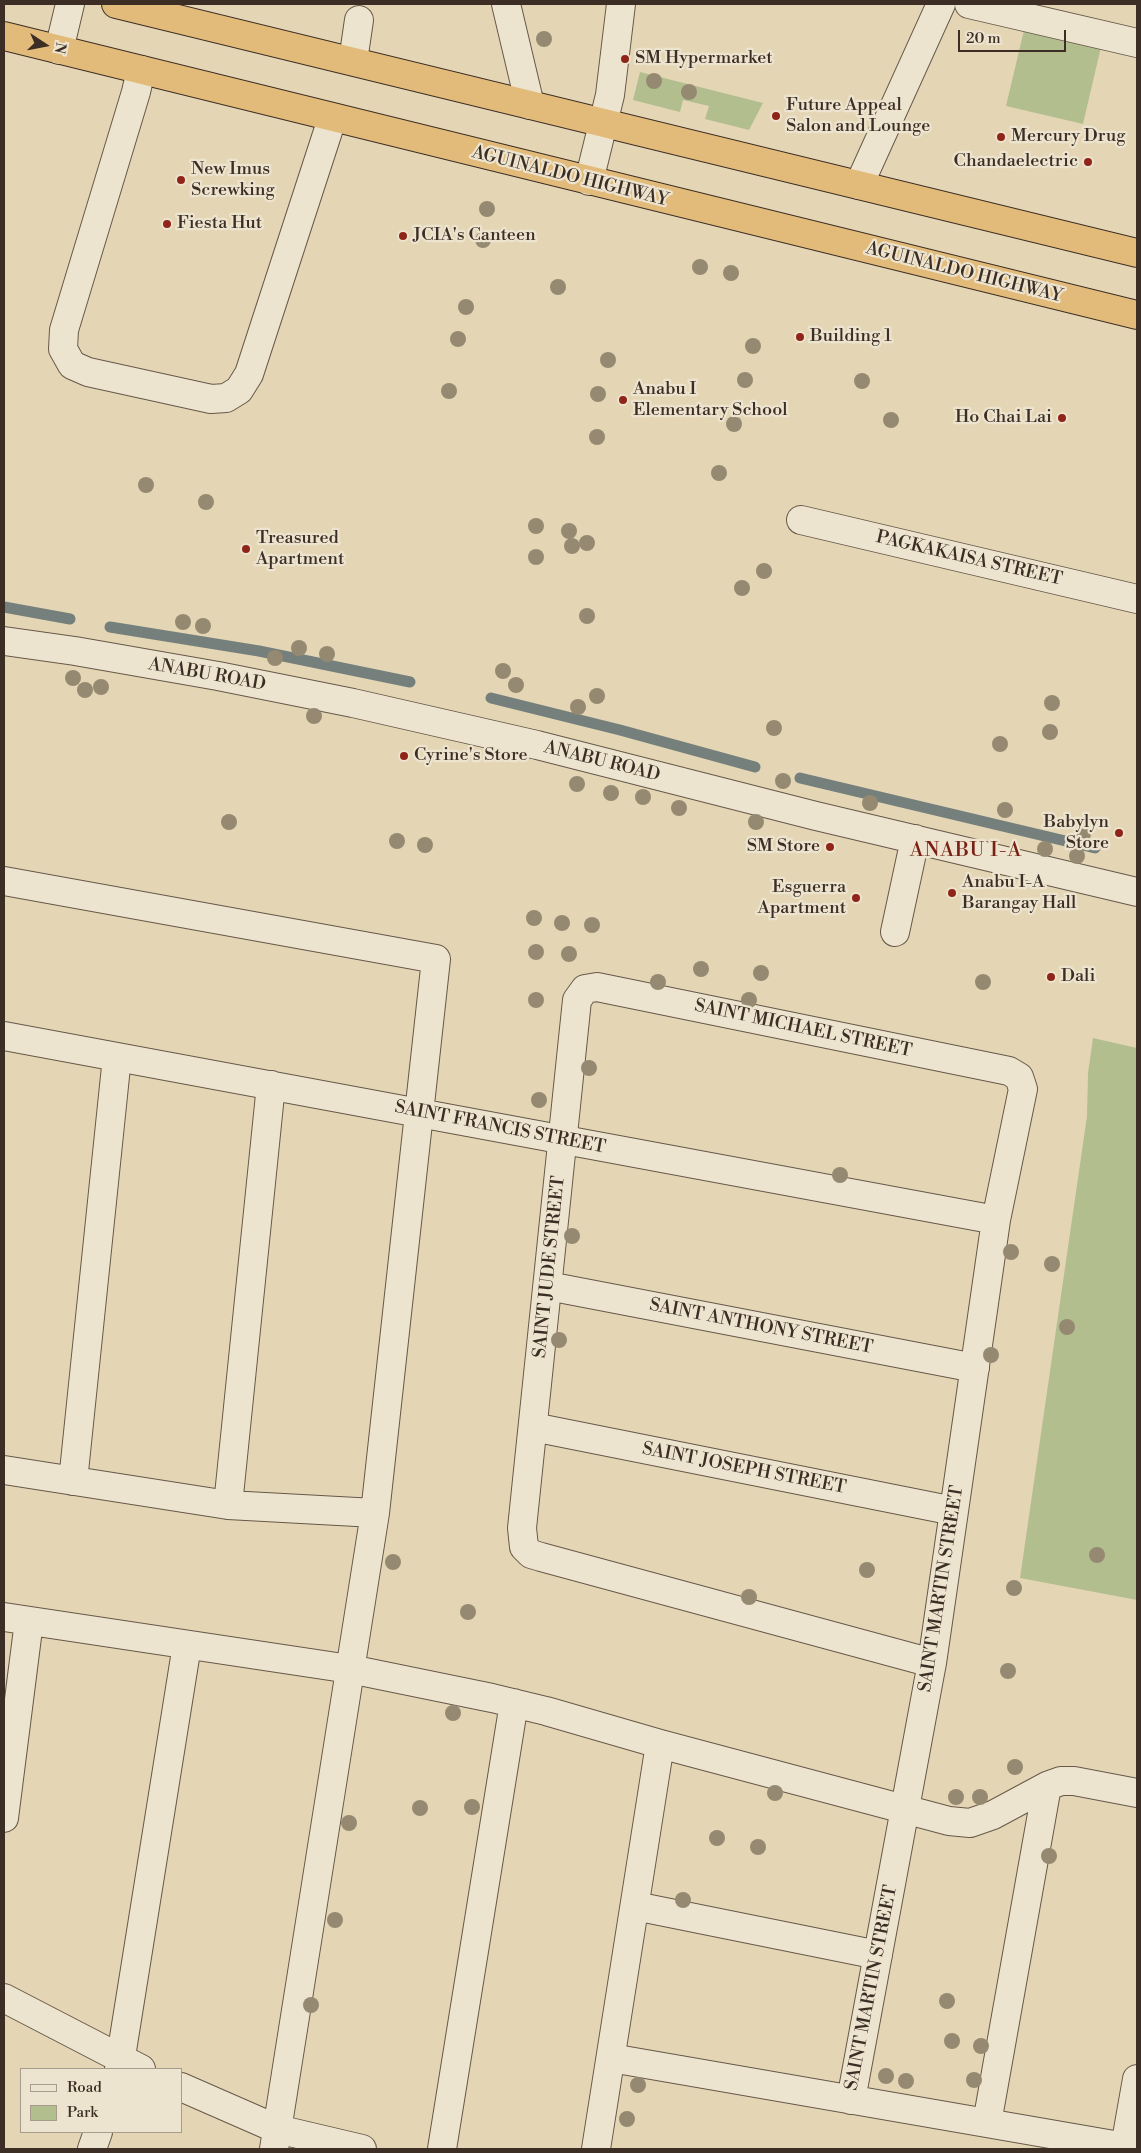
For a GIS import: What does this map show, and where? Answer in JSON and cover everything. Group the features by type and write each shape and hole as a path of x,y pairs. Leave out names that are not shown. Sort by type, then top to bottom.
{"highway":[{"path":"116,4 1137,253"},
{"name":"AGUINALDO HIGHWAY","path":"4,36 1137,315"}],"street":[{"path":"59,50 70,4"},
{"path":"506,4 530,105"},
{"path":"589,181 610,95 621,4"},
{"path":"858,185 941,4"},
{"path":"969,4 1137,43"},
{"path":"353,61 359,20"},
{"path":"141,70 64,330 63,349 72,365 88,372 211,399 226,398 240,390 249,374 332,118"},
{"name":"PAGKAKAISA STREET","path":"801,520 1137,598"},
{"name":"ANABU ROAD","path":"4,641 76,651 330,698 537,745 816,816 1137,892"},
{"path":"895,932 915,839"},
{"path":"4,881 436,959 375,1513 276,2139"},
{"name":"SAINT MICHAEL STREET","path":"585,990 597,987 1009,1072 1019,1078"},
{"name":"SAINT JUDE STREET","path":"585,990 577,1000 522,1528 524,1547 531,1554 541,1557 932,1663"},
{"name":"SAINT FRANCIS STREET","path":"4,1036 996,1220"},
{"path":"73,1481 116,1057"},
{"name":"SAINT MARTIN STREET","path":"851,2100 932,1663 996,1220 1023,1089 1019,1078"},
{"path":"228,1506 271,1085"},
{"name":"SAINT ANTHONY STREET","path":"548,1286 975,1368"},
{"name":"SAINT JOSEPH STREET","path":"533,1427 954,1511"},
{"path":"4,1470 228,1506 375,1513"},
{"path":"4,1818 16,1619 350,1669 514,1703 949,1821 970,1823 993,1815 1047,1786 1061,1781 1074,1781 1137,1793"},
{"path":"4,1998 127,2067 187,1646"},
{"path":"442,2149 514,1703"},
{"path":"596,2149 660,1744"},
{"path":"987,2123 1047,1786"},
{"path":"635,1906 878,1954"},
{"path":"611,2058 1131,2148 1137,2079"},
{"path":"182,2088 276,2139 362,2149"},
{"path":"92,2149 98,2133"}],"green space":[{"path":"1024,30 1101,47 1083,124 1006,106"},
{"path":"640,72 763,103 749,130 705,119 709,106 683,100 680,112 633,100"},
{"path":"1093,1038 1137,1048 1137,1600 1020,1578 1087,1116 1088,1073"}],"waterway":[{"path":"4,607 70,619"},
{"path":"110,627 259,651 410,682"},
{"path":"491,698 620,730 755,767"},
{"path":"800,778 1095,848"}],"place":[{"name":"SM Hypermarket","path":"625,59"},
{"name":"Future Appeal Salon and Lounge","path":"776,116"},
{"name":"Mercury Drug","path":"1001,137"},
{"name":"Chandaelectric","path":"1088,162"},
{"name":"New Imus Screwking","path":"181,180"},
{"name":"Fiesta Hut","path":"167,224"},
{"name":"JCIA's Canteen","path":"403,236"},
{"name":"Building 1","path":"800,337"},
{"name":"Anabu I Elementary School","path":"623,400"},
{"name":"Ho Chai Lai","path":"1062,418"},
{"name":"Treasured Apartment","path":"246,549"},
{"name":"Cyrine's Store","path":"404,756"},
{"name":"Babylyn Store","path":"1119,833"},
{"name":"SM Store","path":"830,847"},
{"name":"Anabu I-A Barangay Hall","path":"952,893"},
{"name":"Esguerra Apartment","path":"856,898"},
{"name":"Dali","path":"1051,977"}],"district":[{"name":"ANABU I-A","path":"966,851"}]}
